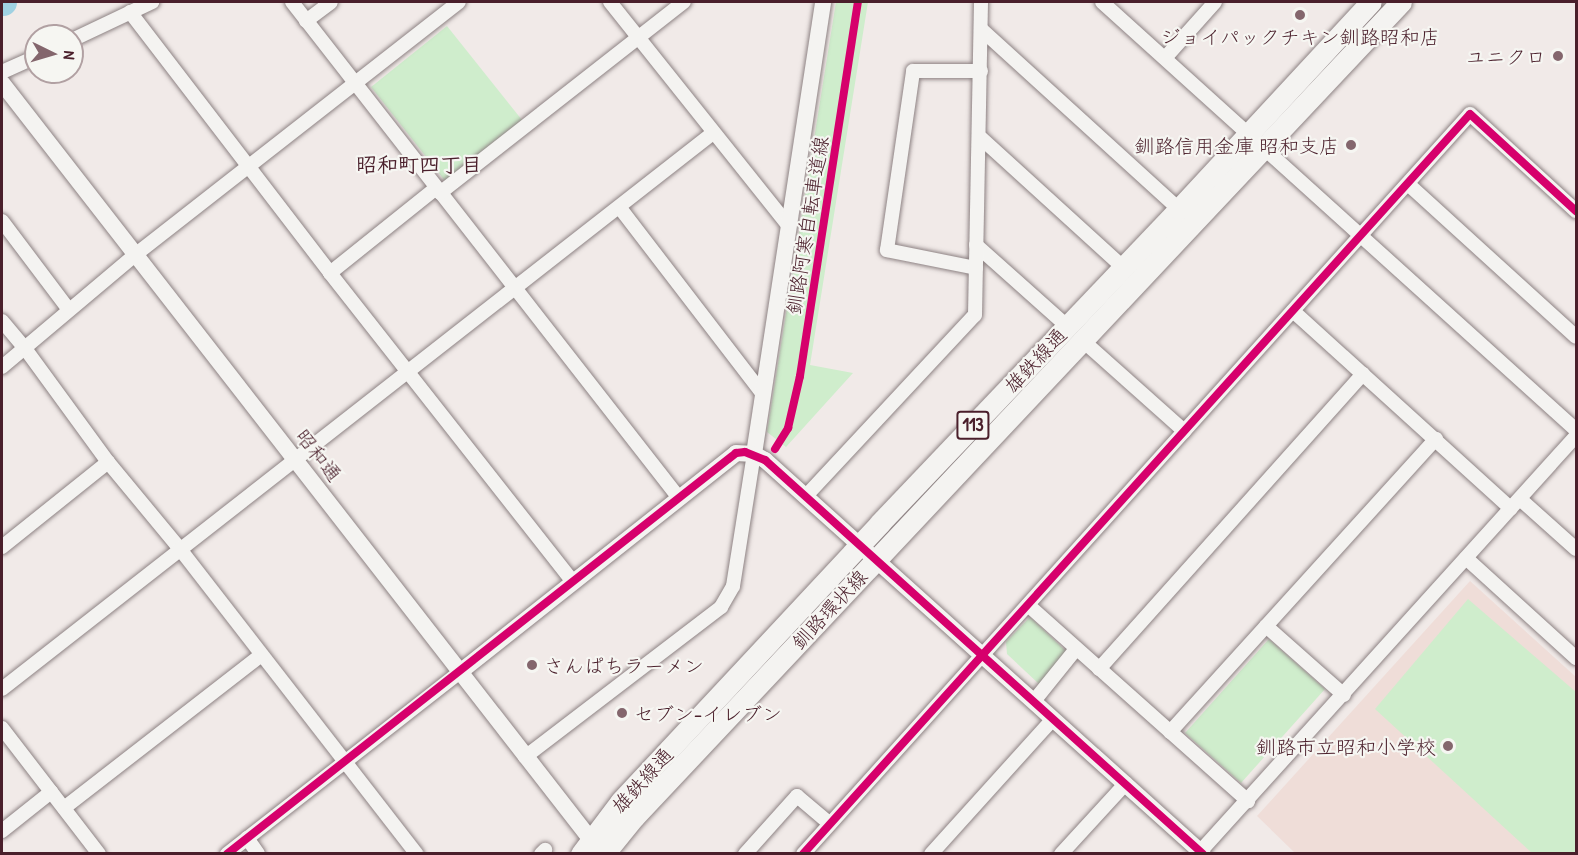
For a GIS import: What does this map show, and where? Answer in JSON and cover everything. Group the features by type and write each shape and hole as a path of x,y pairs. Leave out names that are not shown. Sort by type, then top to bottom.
{"main road":[{"name":"雄鉄線通","path":"1074,333 1123,267 1371,2"},
{"name":"雄鉄線通","path":"594,850 621,801 860,545 1263,148 1401,2"},
{"name":"釧路環状線","path":"594,850 634,817 876,559 1074,333"}],"street":[{"path":"84,34 152,2"},
{"path":"292,2 679,498"},
{"path":"306,21 331,2"},
{"path":"2,367 135,255 459,2"},
{"path":"610,2 789,226"},
{"path":"330,273 684,2"},
{"path":"525,756 721,607 734,585 823,2"},
{"path":"805,497 975,315 981,138 981,2"},
{"path":"1102,2 1576,430"},
{"path":"1165,58 1210,4"},
{"path":"130,12 330,273 572,581"},
{"path":"982,30 1179,209"},
{"path":"2,72 24,62"},
{"path":"976,268 888,250 913,71 981,71"},
{"name":"昭和通","path":"2,83 525,756 594,850"},
{"path":"803,854 1470,114 1576,211"},
{"path":"2,689 180,549 297,461 713,133"},
{"path":"981,138 1123,267"},
{"path":"1408,184 1576,338"},
{"path":"620,208 762,393"},
{"path":"2,221 69,310"},
{"path":"976,245 1184,431"},
{"path":"1293,311 1436,439 1576,549"},
{"path":"2,321 24,347 108,462 180,549 417,854"},
{"path":"1100,669 1363,374"},
{"path":"227,854 736,453 754,454 765,460 1201,853 1576,436"},
{"path":"1170,732 1436,439"},
{"path":"2,547 108,462"},
{"path":"1466,558 1576,658"},
{"path":"1028,605 1248,801"},
{"path":"1266,626 1344,695"},
{"path":"1034,701 1076,649"},
{"path":"64,808 261,655"},
{"path":"931,854 1053,719"},
{"path":"2,728 99,854"},
{"path":"1061,854 1126,783"},
{"path":"2,831 51,792"},
{"path":"745,854 797,796 829,823"},
{"path":"247,838 258,854"}],"shaded area":[{"name":"釧路市立昭和小学校","path":"1470,581 1576,677 1576,853 1295,853 1257,816"}],"green space":[{"path":"836,2 868,2 810,365 853,373 786,447 767,432"},
{"path":"447,26 522,120 445,181 371,87"},
{"path":"1468,599 1576,692 1576,853 1532,853 1375,709"},
{"path":"1030,617 1067,652 1039,684 1007,654 1006,642"},
{"path":"1269,639 1325,689 1241,783 1185,733"}],"cycle path":[{"name":"釧路阿寒自転車道線","path":"775,449 788,428 800,376 858,2"},
{"path":"803,854 1470,114 1576,211"},
{"path":"227,854 736,453 745,452 765,460 1203,854"}],"place":[{"name":"ジョイパックチキン釧路昭和店","path":"1300,15"},
{"name":"ユニクロ","path":"1558,56"},
{"name":"釧路信用金庫 昭和支店","path":"1351,145"},
{"name":"さんぱちラーメン","path":"532,665"},
{"name":"セブン-イレブン","path":"622,713"},
{"name":"釧路市立昭和小学校","path":"1448,746"}],"district":[{"name":"昭和町四丁目","path":"419,165"}]}
